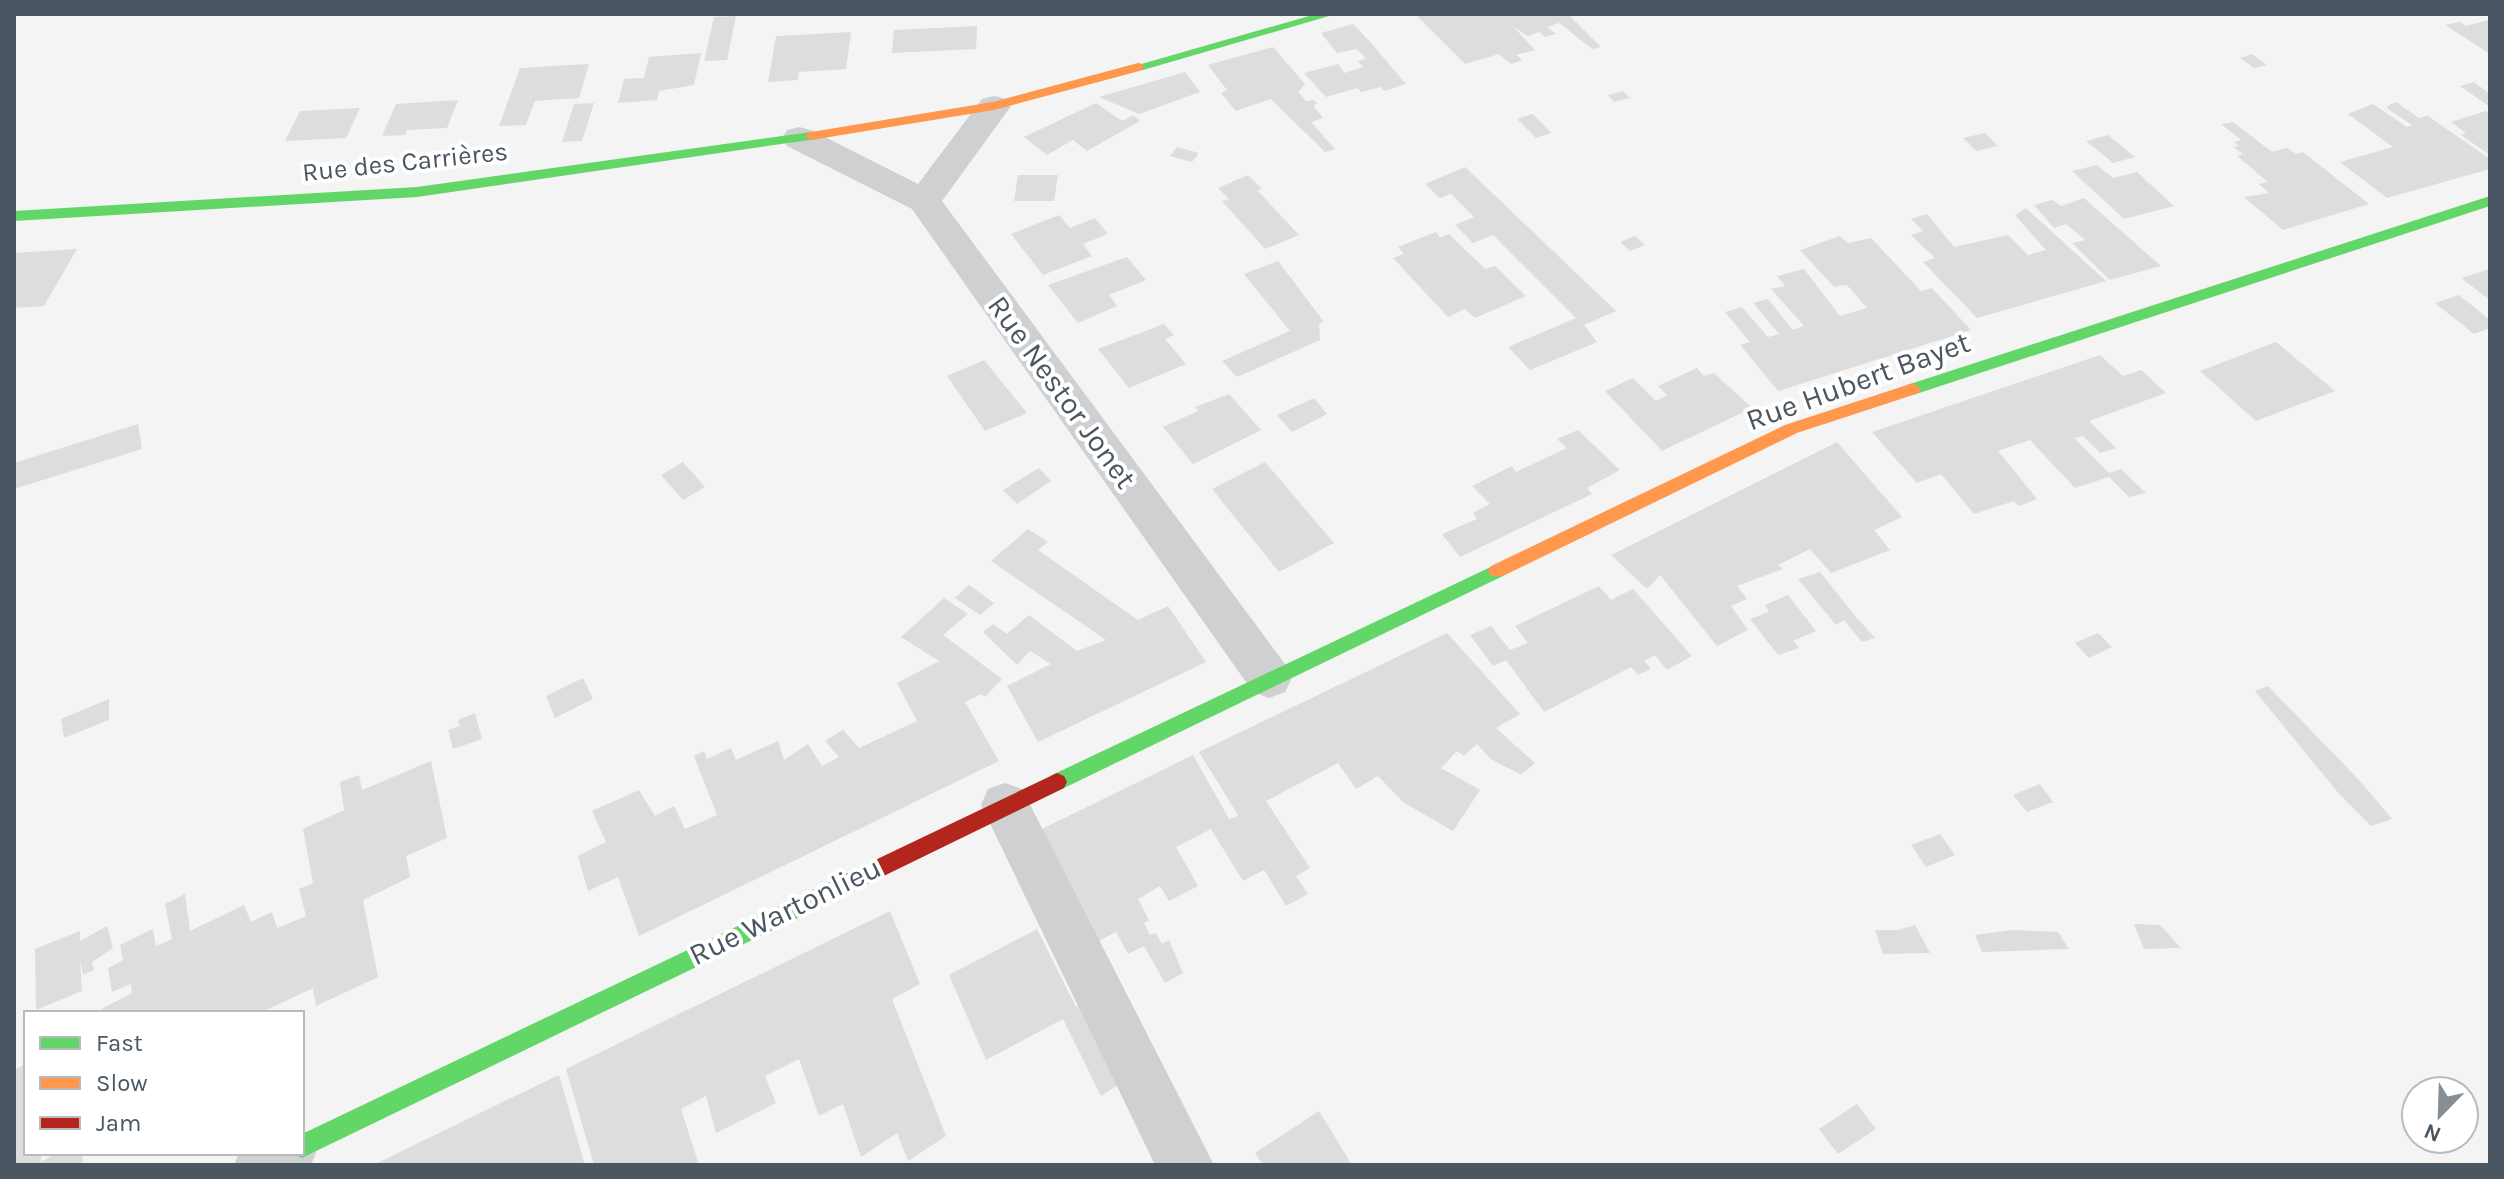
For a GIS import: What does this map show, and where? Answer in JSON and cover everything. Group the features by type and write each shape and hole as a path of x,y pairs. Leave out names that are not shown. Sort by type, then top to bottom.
{"street":[{"path":"799,138 994,106 1330,14"},
{"path":"799,138 924,201 994,106"},
{"name":"Rue des Carrières","path":"14,216 417,192 799,138"},
{"name":"Rue Nestor Jonet","path":"924,201 1269,678"},
{"name":"Rue Hubert Bayet","path":"1269,678 1791,429 2490,201"},
{"name":"Rue Wartonlieu","path":"304,1145 1269,678"},
{"path":"1005,805 1185,1165"},
{"path":"263,1165 284,1155"}],"building":[{"path":"1415,14 1568,14 1601,47 1592,49 1559,23 1547,27 1556,34 1545,37 1539,32 1528,36 1514,27 1535,50 1516,55 1523,60 1511,64 1499,54 1465,64"},
{"path":"736,16 727,60 704,61 714,17"},
{"path":"2488,20 2490,54 2445,25 2459,22 2466,26"},
{"path":"1353,24 1406,84 1384,91 1381,87 1361,92 1357,88 1326,97 1304,73 1338,64 1345,73 1363,67 1358,61 1366,59 1357,49 1337,53 1321,33"},
{"path":"977,26 976,49 892,53 894,30"},
{"path":"851,32 846,69 799,72 798,80 768,82 776,36"},
{"path":"1273,47 1305,84 1298,92 1306,101 1314,100 1317,104 1313,105 1323,118 1311,122 1335,149 1325,152 1271,99 1236,111 1221,93 1227,90 1208,65"},
{"path":"701,53 694,85 659,91 657,100 618,103 624,79 644,78 649,57"},
{"path":"2252,54 2267,65 2254,68 2240,58"},
{"path":"589,64 579,98 535,101 526,125 499,126 520,68"},
{"path":"1185,72 1200,92 1139,114 1099,97"},
{"path":"2474,82 2490,94 2490,107 2460,86"},
{"path":"1623,91 1630,98 1614,102 1608,95"},
{"path":"458,100 447,128 407,130 405,135 382,136 396,104"},
{"path":"2396,102 2419,118 2428,116 2490,159 2490,169 2387,198 2340,162 2393,147 2348,114 2373,104 2407,127 2412,125 2388,109 2387,106"},
{"path":"594,103 582,141 562,142 574,104"},
{"path":"1096,103 1122,121 1133,115 1140,121 1087,151 1073,140 1047,155 1024,137"},
{"path":"360,108 346,138 285,141 300,111"},
{"path":"2486,111 2490,114 2490,155 2461,135 2466,133 2451,122"},
{"path":"1533,114 1551,133 1536,138 1517,119"},
{"path":"2233,122 2272,152 2287,148 2296,154 2303,152 2369,204 2283,230 2244,197 2269,193 2259,184 2268,182 2237,156 2243,154 2233,147 2239,146 2234,142 2241,140 2221,124"},
{"path":"1985,133 1998,146 1976,151 1963,138"},
{"path":"2108,135 2135,157 2113,163 2086,141"},
{"path":"1177,147 1199,153 1192,162 1170,156"},
{"path":"2097,165 2113,178 2137,172 2174,206 2124,219 2072,171"},
{"path":"1465,167 1616,311 1584,325 1597,342 1530,370 1508,347 1576,318 1493,235 1473,243 1455,225 1474,217 1451,194 1440,198 1425,184"},
{"path":"1018,175 1058,175 1054,201 1014,201"},
{"path":"1248,175 1262,189 1257,190 1299,235 1265,249 1222,201 1229,199 1218,188"},
{"path":"2084,198 2161,266 2110,280 2072,243 2085,240 2066,224 2054,228 2034,205 2052,200 2061,206"},
{"path":"2026,208 2106,281 1977,318 1923,262 1935,258 1911,235 1923,231 1911,219 1927,214 1954,247 2008,235 2028,255 2046,250 2015,215"},
{"path":"1059,215 1070,228 1095,218 1108,234 1083,244 1092,256 1043,275 1011,234"},
{"path":"1436,232 1440,238 1449,234 1485,269 1495,266 1526,296 1475,318 1465,309 1448,317 1393,258 1404,254 1398,247"},
{"path":"1635,236 1645,245 1630,251 1620,242"},
{"path":"1840,236 1848,243 1871,238 1921,291 1932,288 1971,330 1778,391 1740,345 1750,342 1725,312 1742,307 1768,337 1779,334 1753,303 1768,299 1793,330 1804,326 1771,289 1785,286 1777,276 1804,269 1840,316 1867,308 1847,285 1834,287 1800,250"},
{"path":"77,249 44,306 14,308 14,253"},
{"path":"1127,257 1146,280 1109,295 1117,306 1078,323 1048,285"},
{"path":"1278,261 1324,322 1319,323 1320,340 1237,377 1222,361 1290,331 1244,274"},
{"path":"2490,269 2490,300 2461,278"},
{"path":"2459,295 2490,320 2490,328 2474,334 2435,303"},
{"path":"1164,324 1174,335 1165,339 1186,364 1129,388 1098,349"},
{"path":"2276,342 2335,391 2256,421 2200,371"},
{"path":"2100,355 2123,376 2141,370 2166,393 2089,421 2116,448 2100,453 2083,436 2074,438 2109,473 2121,469 2146,493 2129,497 2109,477 2075,488 2030,440 1998,451 2037,499 2019,506 2014,501 1974,514 1941,474 1917,483 1872,432"},
{"path":"984,360 1027,413 985,431 947,376"},
{"path":"1697,368 1704,376 1714,373 1752,408 1662,451 1605,391 1633,378 1656,401 1667,395 1658,386"},
{"path":"1229,394 1261,430 1193,464 1163,427 1198,411 1195,407"},
{"path":"1314,398 1327,414 1292,432 1277,415"},
{"path":"138,424 142,449 14,489 14,463"},
{"path":"1578,430 1620,470 1587,488 1592,494 1460,557 1442,534 1477,519 1473,513 1490,504 1472,486 1512,466 1516,472 1567,448 1557,439"},
{"path":"1837,442 1902,517 1874,530 1890,550 1831,573 1810,549 1778,565 1783,569 1737,586 1747,599 1731,606 1748,630 1717,646 1660,575 1647,589 1611,555"},
{"path":"683,462 705,487 683,500 661,475"},
{"path":"1265,462 1334,543 1279,572 1212,489"},
{"path":"1039,468 1051,481 1017,504 1003,490"},
{"path":"1028,529 1048,542 1038,550 1138,620 1168,606 1206,662 1038,742 1007,686 1051,664 1030,651 1017,665 983,632 993,624 1007,634 1029,615 1077,651 1106,640 991,561"},
{"path":"1820,572 1875,638 1862,642 1844,620 1836,625 1798,579"},
{"path":"969,585 994,603 980,615 955,598"},
{"path":"1599,586 1611,600 1633,589 1692,656 1667,670 1655,655 1644,661 1651,669 1638,675 1631,667 1544,712 1506,660 1493,666 1470,635 1491,626 1510,650 1528,643 1515,626"},
{"path":"1788,595 1816,631 1793,641 1799,648 1778,655 1750,619 1769,612 1765,605"},
{"path":"944,598 968,614 943,635 1002,679 985,697 981,694 965,702 999,761 639,936 618,877 588,891 578,856 606,842 592,811 639,790 655,816 674,806 685,829 717,815 694,756 704,751 707,759 731,748 736,760 778,741 784,760 808,744 822,766 839,757 825,741 843,730 859,748 917,721 897,683 939,661 901,637"},
{"path":"1447,633 1520,714 1496,728 1535,763 1521,775 1491,759 1477,744 1464,756 1457,751 1441,768 1480,790 1453,831 1403,802 1378,776 1356,789 1338,763 1266,801 1310,868 1296,876 1308,894 1286,906 1264,870 1243,881 1211,829 1176,847 1198,886 1169,901 1160,886 1138,899 1149,920 1144,923 1150,935 1156,933 1162,944 1169,940 1183,973 1165,983 1144,946 1128,954 1116,932 1087,947 1036,832 1193,755 1229,819 1235,817 1238,815 1199,752"},
{"path":"2098,633 2112,647 2089,658 2075,643"},
{"path":"583,678 593,699 555,718 546,696"},
{"path":"2268,686 2360,781 2392,819 2371,826 2340,795 2255,691"},
{"path":"109,699 109,720 64,738 61,719"},
{"path":"475,713 482,739 453,749 448,730 460,726 458,720"},
{"path":"431,761 447,838 406,856 410,877 363,900 378,977 316,1006 313,988 264,1011 98,1011 132,993 131,984 112,992 108,968 123,960 120,945 153,929 156,946 172,939 165,904 185,894 190,931 244,905 251,922 272,912 277,928 306,916 299,889 313,883 303,829 344,810 340,782 359,775 362,790"},
{"path":"2040,784 2053,802 2027,812 2013,795"},
{"path":"1940,834 1955,855 1926,867 1911,845"},
{"path":"890,911 920,984 892,999 946,1136 908,1161 897,1133 861,1157 843,1104 819,1116 799,1059 765,1076 776,1103 716,1133 706,1096 681,1109 699,1165 594,1165 566,1069"},
{"path":"2134,924 2160,925 2181,948 2144,949"},
{"path":"1915,925 1930,953 1883,954 1875,930 1899,930"},
{"path":"107,926 113,948 92,962 94,970 83,975 80,960 82,991 36,1010 35,949 80,931 80,941"},
{"path":"1037,929 1076,1007 1087,1000 1127,1079 1101,1096 1063,1019 986,1060 949,975"},
{"path":"2013,930 2058,932 2069,949 1982,952 1975,935"},
{"path":"24,1065 24,1155 41,1155 41,1162 53,1155 82,1155 83,1165 14,1165 14,1070"},
{"path":"559,1075 585,1165 373,1165 509,1099"},
{"path":"1857,1104 1876,1129 1838,1154 1819,1129"},
{"path":"1319,1111 1352,1165 1263,1165 1255,1153"}],"traffic: fast":[{"path":"1138,67 1330,14"},
{"path":"14,216 417,192 811,136"},
{"path":"1913,389 2490,201"},
{"path":"1057,782 1497,571"},
{"path":"304,1145 809,902"}],"traffic: slow":[{"path":"811,136 994,106 1138,67"},
{"path":"1497,571 1791,429 1913,389"}],"traffic: jam":[{"path":"809,902 1057,782"}]}
